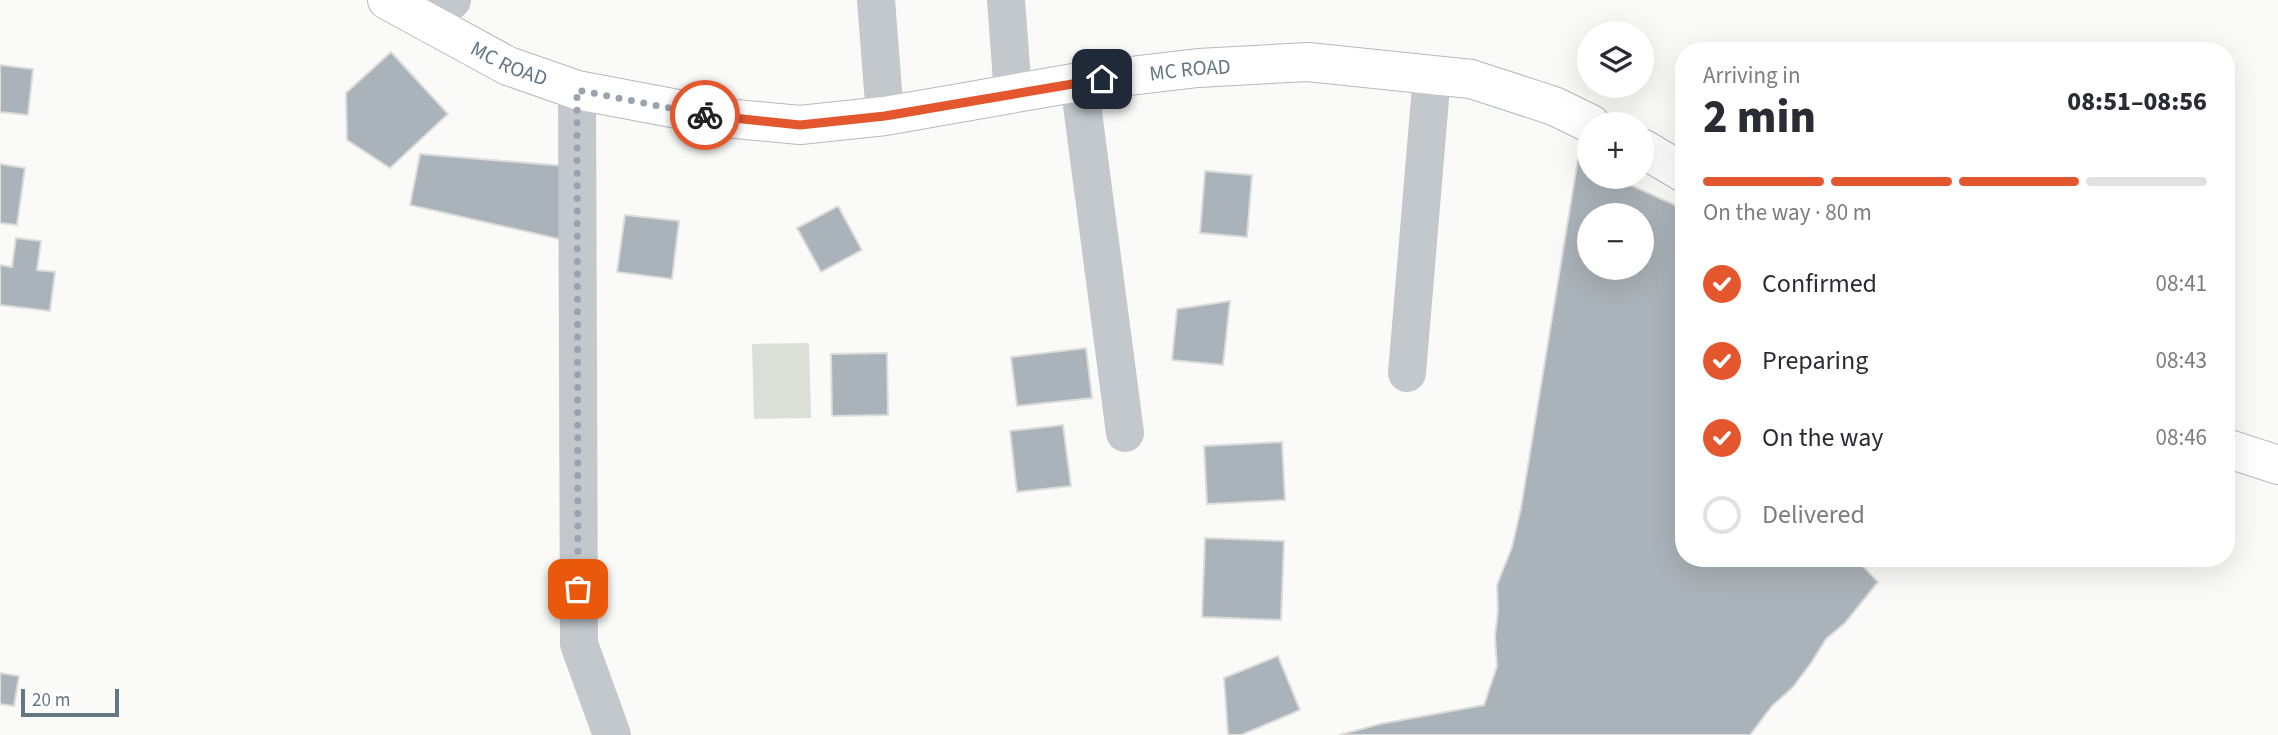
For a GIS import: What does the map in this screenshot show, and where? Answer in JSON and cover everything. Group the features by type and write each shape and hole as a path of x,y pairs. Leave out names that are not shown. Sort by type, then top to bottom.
{"main road":[{"name":"MC ROAD","path":"387,0 440,12 508,66 577,90 725,118 762,122 800,125 885,116 1079,82 1198,68 1308,62 1471,79 1577,118"},
{"path":"1654,155 1675,168"},
{"path":"2235,451 2278,466"}],"street":[{"path":"876,0 885,116"},
{"path":"1006,0 1013,94"},
{"path":"1408,373 1432,75"},
{"path":"1079,82 1125,433"},
{"path":"577,90 579,644 612,735"}],"shaded area":[{"path":"809,343 811,418 754,419 752,344"}],"building":[{"path":"391,52 448,114 390,168 347,140 346,93"},
{"path":"0,65 33,69 28,115 0,112"},
{"path":"420,154 577,167 568,241 410,205"},
{"path":"0,164 25,168 17,225 0,223"},
{"path":"1577,165 1577,189 1639,189 1675,205 1675,567 1864,567 1878,582 1845,623 1826,639 1793,687 1772,706 1750,735 1339,735 1380,724 1484,705 1497,666 1497,585 1512,547 1521,508"},
{"path":"1205,171 1252,175 1247,237 1200,233"},
{"path":"838,206 862,250 821,272 797,228"},
{"path":"625,215 679,221 672,279 617,272"},
{"path":"16,238 41,241 37,270 55,272 50,311 0,305 0,265 12,267"},
{"path":"1230,301 1223,365 1172,360 1177,309"},
{"path":"1086,348 1092,398 1017,406 1011,357"},
{"path":"887,353 888,415 832,416 831,354"},
{"path":"1063,425 1071,486 1017,492 1010,431"},
{"path":"1282,442 1285,500 1207,504 1204,446"},
{"path":"1205,538 1284,541 1281,620 1202,617"},
{"path":"1278,656 1300,710 1241,735 1228,735 1224,678"},
{"path":"0,673 19,676 14,706 0,704"}],"way so far":[{"path":"578,589 577,90 705,115"}],"route":[{"path":"705,115 800,125 885,116 1102,79"}]}
